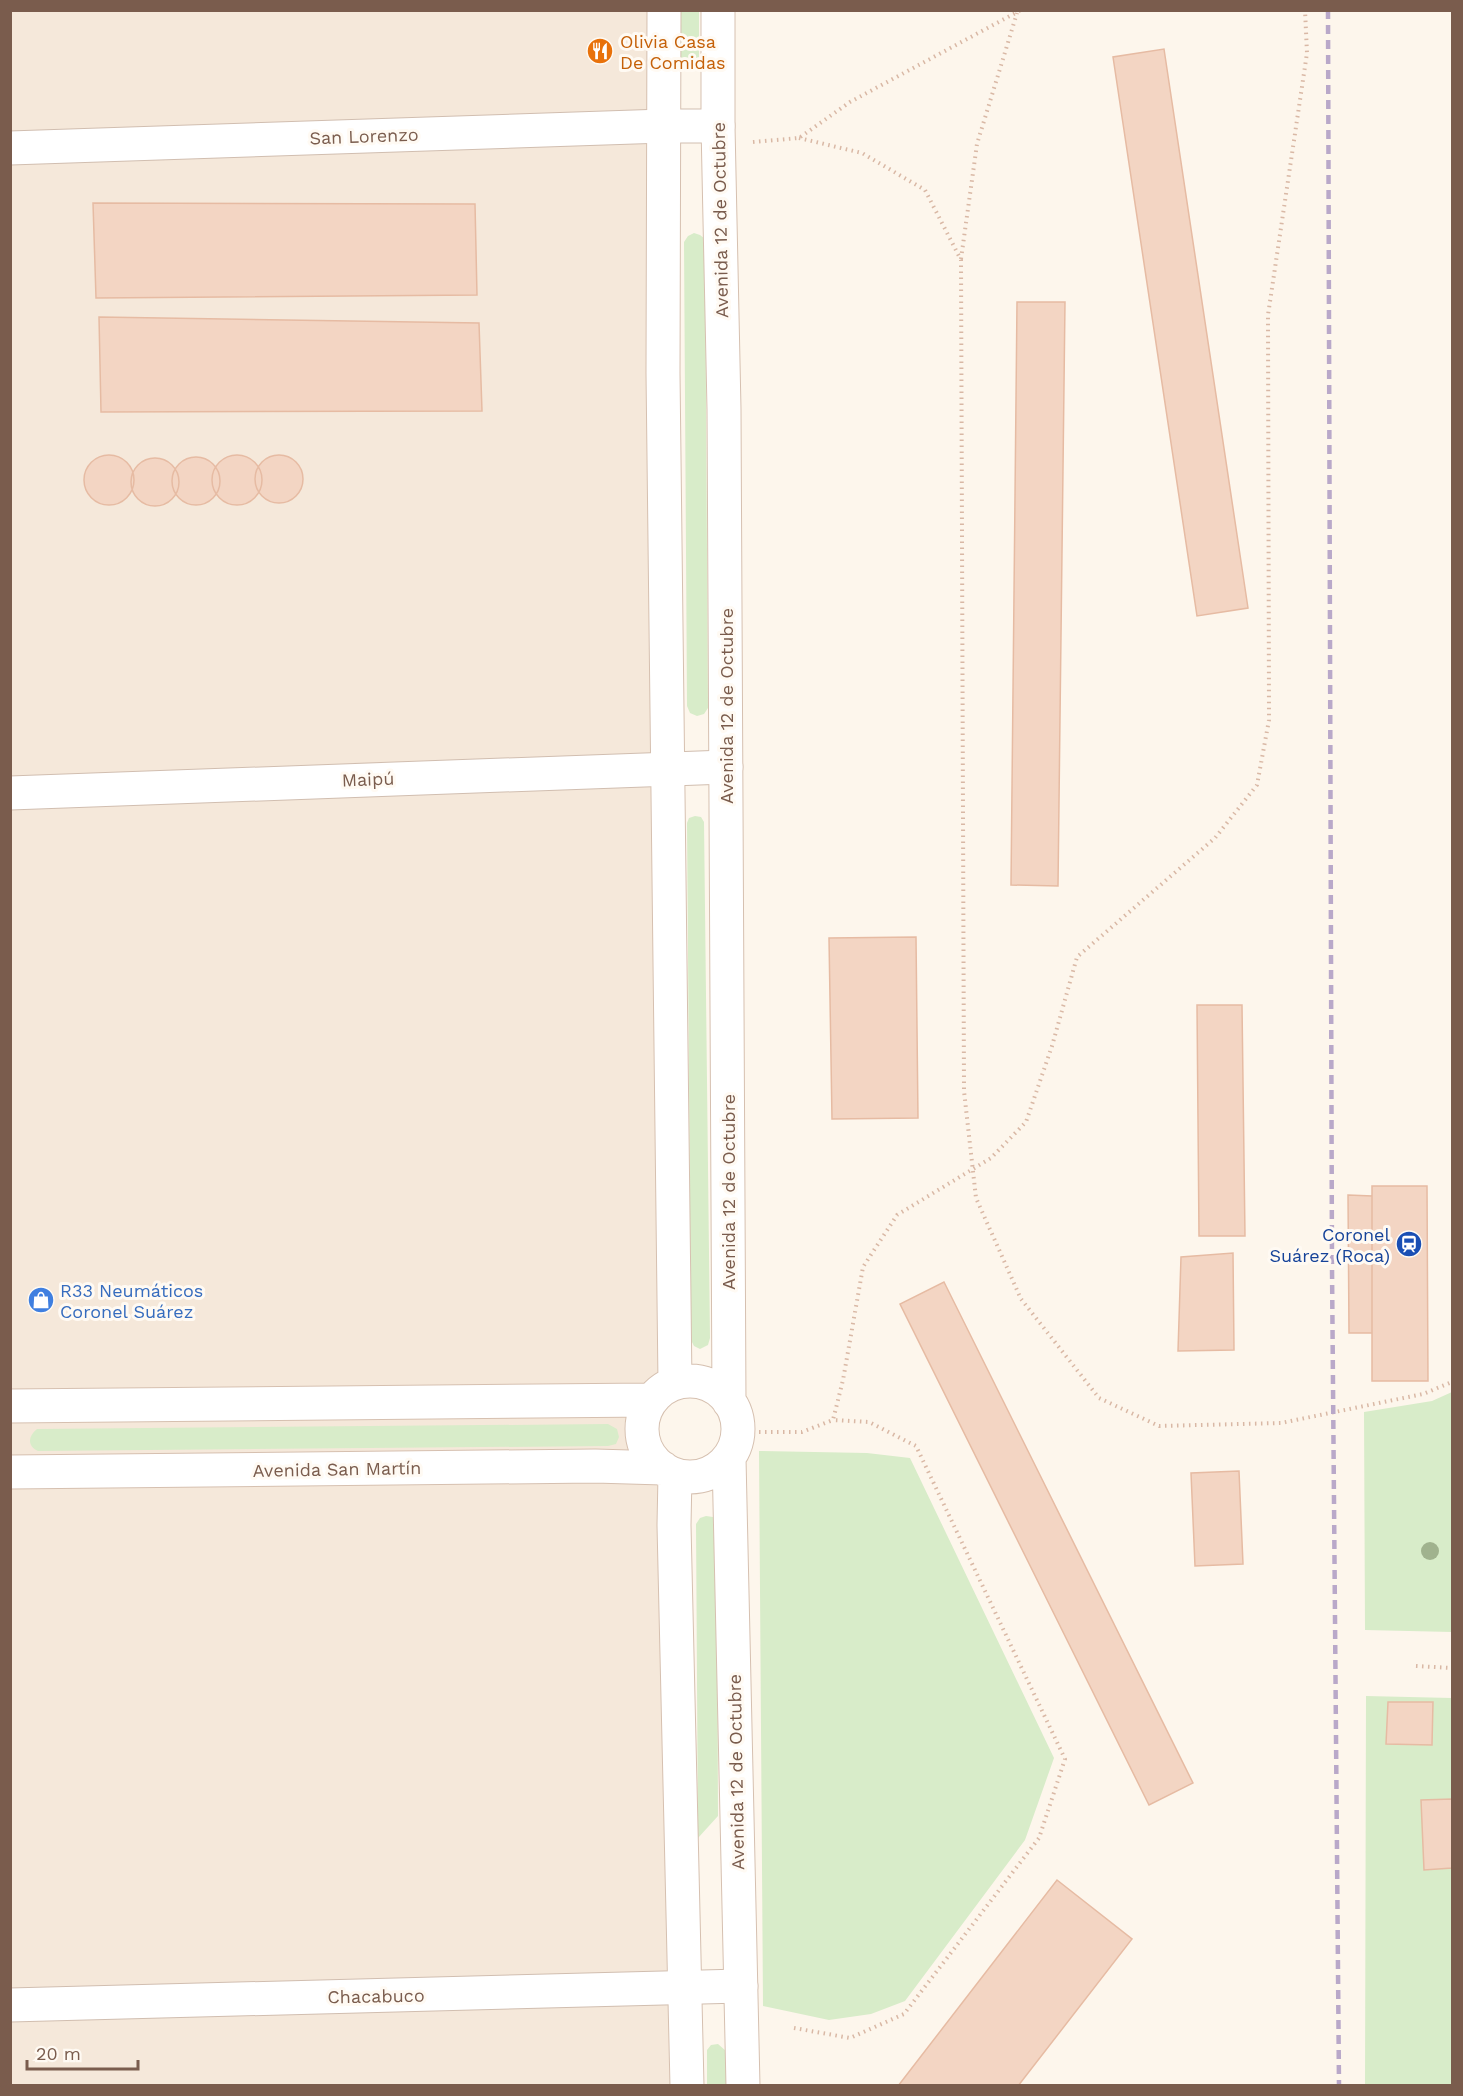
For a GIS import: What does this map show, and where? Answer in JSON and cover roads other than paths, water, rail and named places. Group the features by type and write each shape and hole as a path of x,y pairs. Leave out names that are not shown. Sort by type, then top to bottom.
{"main road":[{"path":"10,1406 663,1392 693,1381 709,1384 723,1393 732,1430 723,1465 710,1473 695,1477 669,1472 654,1461 645,1447 642,1431 644,1415 663,1392 668,768 663,10"},
{"name":"Avenida 12 de Octubre","path":"718,10 718,136 724,409 732,1430 743,2085"},
{"name":"San Lorenzo","path":"10,148 664,126 718,136"},
{"name":"Maipú","path":"10,793 726,767"},
{"name":"Avenida San Martín","path":"10,1472 595,1466 669,1472"},
{"path":"669,1472 674,1525 687,2085"},
{"name":"Chacabuco","path":"10,2005 741,1986"}],"railway":[{"path":"1328,10 1332,1267 1339,2086"}],"place":[{"name":"Olivia Casa De Comidas","path":"600,51"},
{"name":"Coronel Suárez (Roca)","path":"1409,1244"},
{"name":"R33 Neumáticos Coronel Suárez","path":"41,1300"}]}
